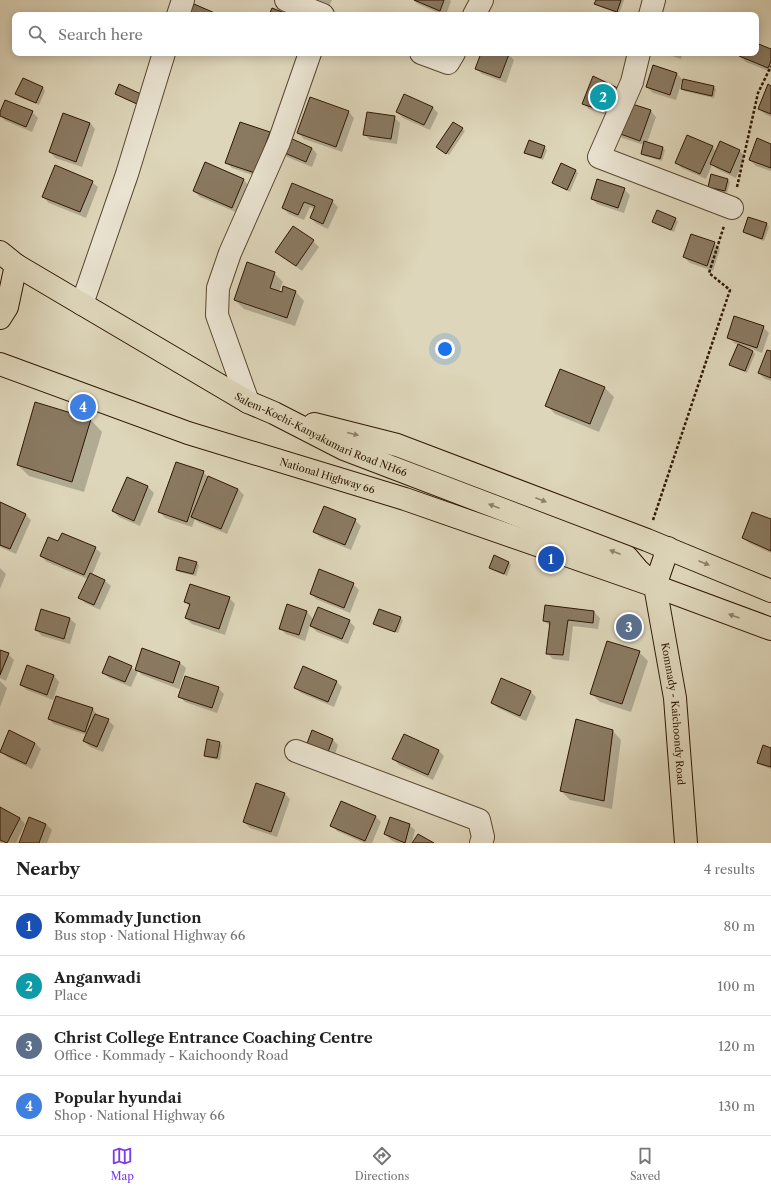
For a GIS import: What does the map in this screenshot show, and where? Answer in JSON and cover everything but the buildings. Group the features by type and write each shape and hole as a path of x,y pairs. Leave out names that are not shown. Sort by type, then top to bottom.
{"main road":[{"name":"Salem-Kochi-Kanyakumari Road NH66","path":"8,259 248,402 274,413 344,449 627,557 655,586"},
{"path":"0,318 7,307 8,259"},
{"name":"National Highway 66","path":"0,364 188,433 405,499 655,586 771,629"},
{"path":"274,413 397,445 668,548 771,591"},
{"path":"655,586 668,548"},
{"name":"Kommady - Kaichoondy Road","path":"655,586 675,698 686,843"}],"street":[{"path":"179,12 183,0"},
{"path":"286,0 316,12"},
{"path":"325,12 328,0"},
{"path":"476,12 482,0"},
{"path":"651,12 654,0"},
{"path":"82,304 127,174 163,56"},
{"path":"248,402 217,315 218,288 230,253 279,142 309,56"},
{"path":"429,56 448,63 452,56"},
{"path":"638,56 632,82 599,156 732,208"},
{"path":"296,751 480,820 484,837 481,843"}],"path":[{"path":"647,540 730,290 709,273 725,223 732,208 758,92 771,66"}],"place":[{"name":"Anganwadi","path":"603,97"},
{"name":"Popular hyundai","path":"83,407"},
{"name":"Kommady Junction","path":"551,559"},
{"name":"Christ College Entrance Coaching Centre","path":"629,627"}]}
